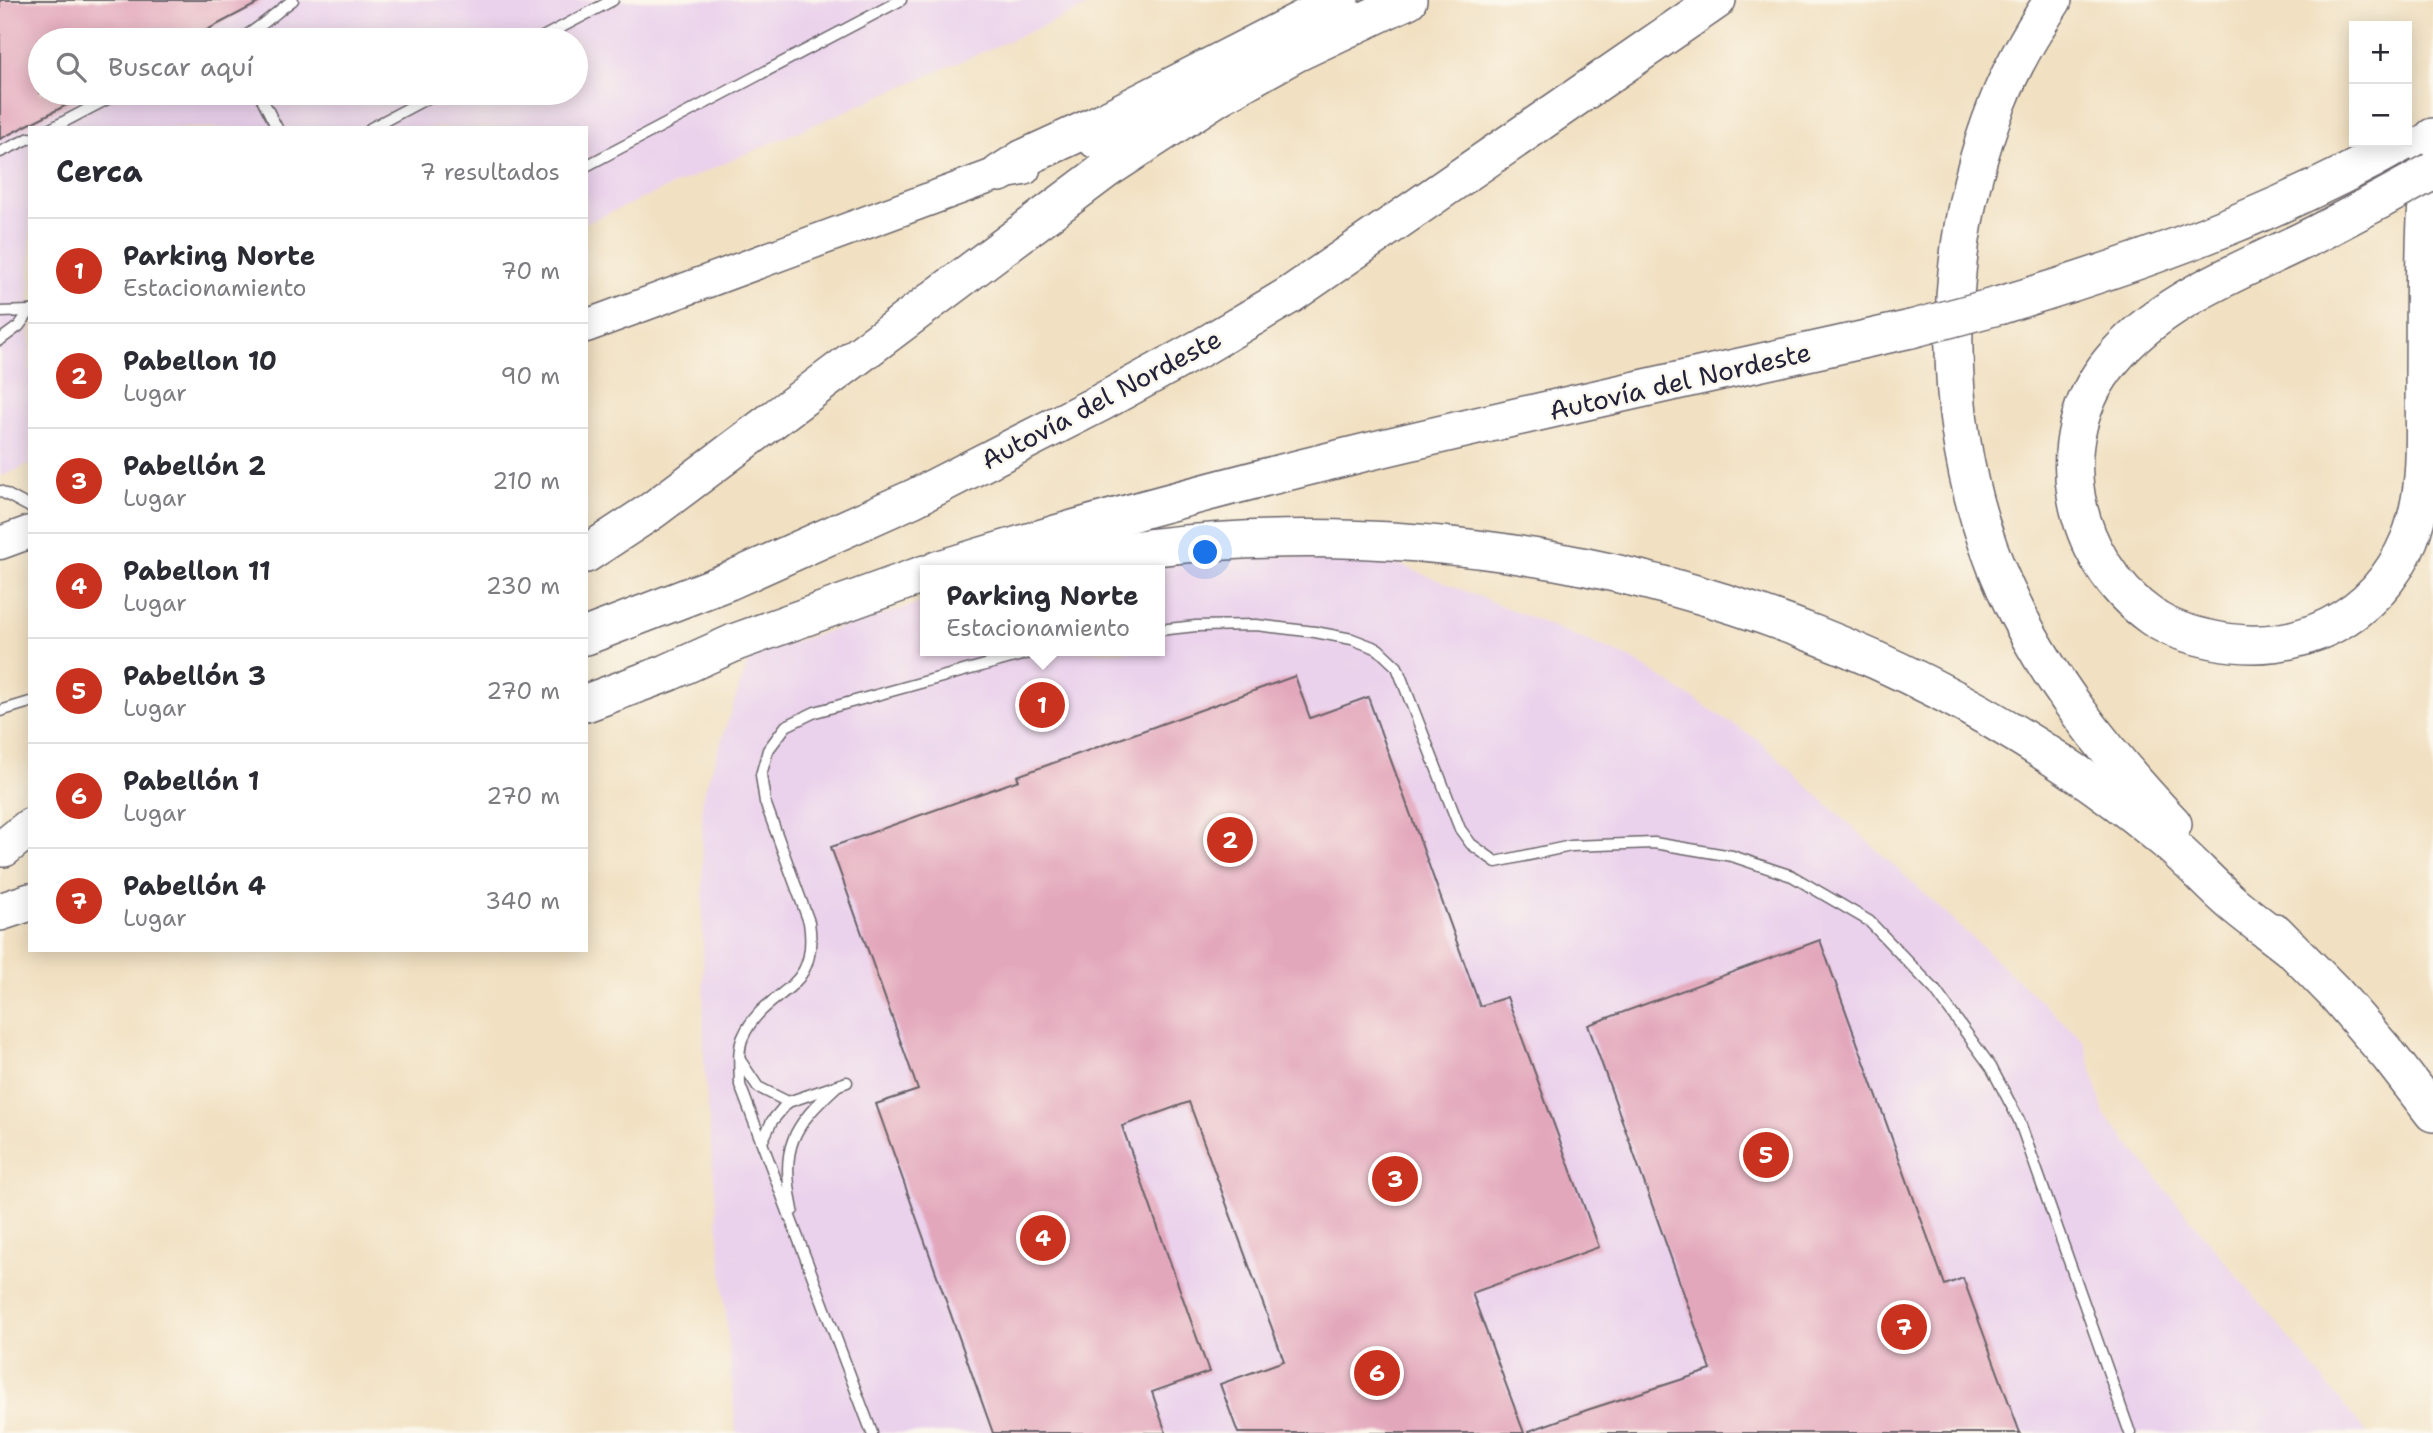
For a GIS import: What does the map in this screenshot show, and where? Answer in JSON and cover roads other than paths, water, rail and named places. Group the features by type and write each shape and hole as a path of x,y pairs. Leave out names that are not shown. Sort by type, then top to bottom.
{"highway":[{"path":"1000,173 1022,159 1097,125 1340,0"},
{"path":"588,553 653,510 1107,169 1219,96 1327,37 1408,0"},
{"name":"Autovía del Nordeste","path":"588,635 729,581 914,498 1100,403 1204,346 1290,295 1717,0"},
{"path":"2053,0 2029,38 1998,101 1974,170 1961,232 1955,285 1954,353 1964,458 1980,519 2004,587 2033,642 2070,701 2156,806 2335,993 2390,1057 2433,1113"},
{"name":"Autovía del Nordeste","path":"2412,137 2433,125"},
{"path":"2433,137 2425,209 2423,479 2417,518 2401,554 2388,576 2367,601 2335,624 2301,639 2270,645 2232,644 2194,636 2155,620 2128,597 2108,574 2082,526 2076,501 2073,468 2076,430 2090,395 2110,361 2161,313 2309,238 2382,199 2433,171"},
{"name":"Autovía del Nordeste","path":"954,565 1103,521 1352,456 2001,305 2112,270 2220,230 2282,203 2394,147"},
{"path":"1047,565 1176,545 1250,540 1347,539 1463,547 1591,567 1715,598 1832,642 1946,694 2052,756 2118,802 2169,843 2231,902 2292,950"},
{"path":"588,702 667,673 736,642 920,576"},
{"path":"667,673 734,660 920,596"},
{"path":"0,912 28,903"}],"main road":[{"path":"588,325 1000,173 1025,169 1167,112 1219,96"}],"lane":[{"path":"258,28 293,0"},
{"path":"560,28 613,0"},
{"path":"588,165 901,0"},
{"path":"56,126 96,105"},
{"path":"265,105 276,126"},
{"path":"375,126 414,105"},
{"path":"0,152 28,139"},
{"path":"0,312 28,311"},
{"path":"0,340 19,326 28,314"},
{"path":"0,491 28,506"},
{"path":"1165,629 1255,625 1352,639 1378,649 1397,667 1460,829 1471,844 1496,862 1571,846 1654,843 1732,856 1792,876 1869,921 1935,990 1991,1067 2019,1120 2130,1433"},
{"path":"872,1433 740,1085 741,1040 753,1018 798,981 808,964 812,943 809,922 765,802 761,775 768,750 786,726 815,712 1018,656"},
{"path":"0,711 28,703"},
{"path":"740,1060 758,1087 788,1102"},
{"path":"762,1142 772,1121 788,1102 842,1083 807,1113 789,1151 787,1180 800,1241"}],"place":[{"name":"Parking Norte","path":"1042,705"},
{"name":"Pabellon 10","path":"1230,840"},
{"name":"Pabellón 3","path":"1766,1155"},
{"name":"Pabellón 2","path":"1395,1179"},
{"name":"Pabellon 11","path":"1043,1238"},
{"name":"Pabellón 4","path":"1904,1327"},
{"name":"Pabellón 1","path":"1377,1373"}]}
